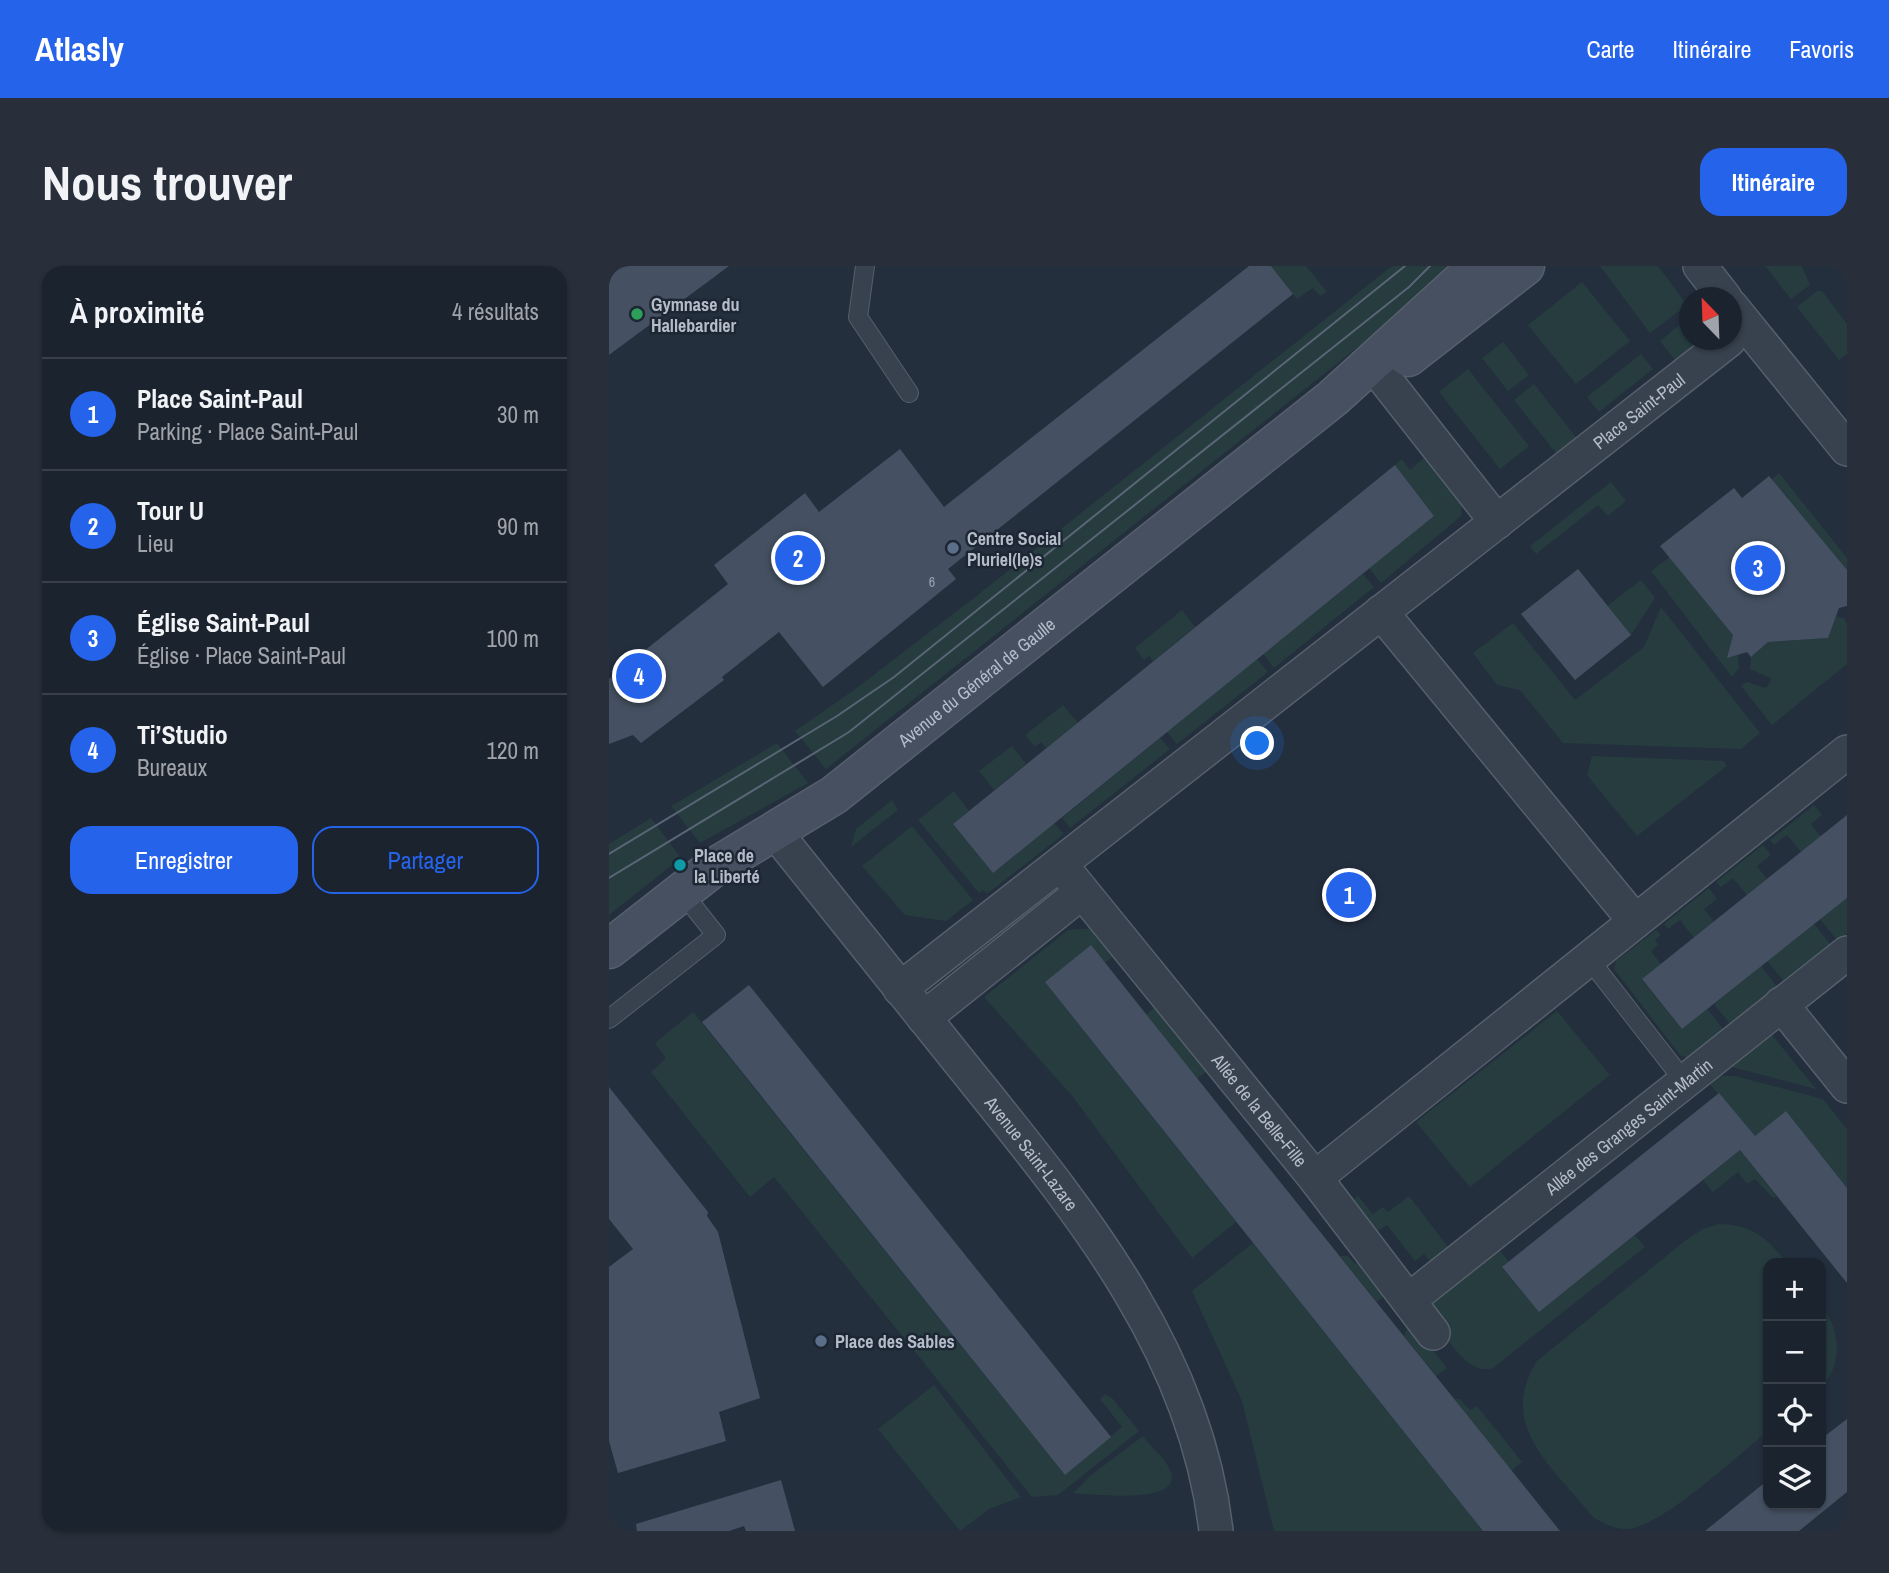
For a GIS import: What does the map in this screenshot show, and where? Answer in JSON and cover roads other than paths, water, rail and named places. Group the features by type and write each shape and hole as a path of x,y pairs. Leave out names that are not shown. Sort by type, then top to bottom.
{"main road":[{"name":"Avenue du Général de Gaulle","path":"609,949 710,870 776,833 834,795 1333,398 1478,266"},
{"name":"Avenue du Général de Gaulle","path":"1333,398 1383,377 1525,266"}],"street":[{"path":"1700,266 1716,287"},
{"name":"Place Saint-Paul","path":"1742,335 1847,449"},
{"name":"Place Saint-Paul","path":"1060,864 1497,522 1707,350"},
{"path":"1383,377 1497,522"},
{"path":"1381,612 1635,921"},
{"path":"1315,1178 1847,752"},
{"name":"Avenue Saint-Lazare","path":"776,833 1081,1214 1143,1313 1165,1355 1203,1462 1215,1523"},
{"path":"900,989 1060,864"},
{"name":"Allée de la Belle-Fille","path":"1060,864 1315,1178 1433,1333"},
{"path":"924,1018 1082,892"},
{"name":"Allée des Granges Saint-Martin","path":"1409,1300 1847,953"},
{"path":"1781,1004 1847,1086"}],"lane":[{"path":"865,266 858,317 909,393"},
{"path":"609,1019 716,934 682,892"},
{"path":"1588,959 1684,1081"}],"tram line":[{"path":"609,854 837,716 894,677 1405,266"},
{"path":"609,878 849,732 1409,287 1430,266"}],"place":[{"name":"Gymnase du Hallebardier","path":"637,314"},
{"name":"Centre Social Pluriel(le)s","path":"953,548"},
{"name":"Tour U","path":"798,558"},
{"name":"Église Saint-Paul","path":"1758,568"},
{"name":"Ti’Studio","path":"639,676"},
{"name":"Place de la Liberté","path":"680,865"},
{"name":"Place Saint-Paul","path":"1349,895"},
{"name":"Place des Sables","path":"821,1341"}]}
